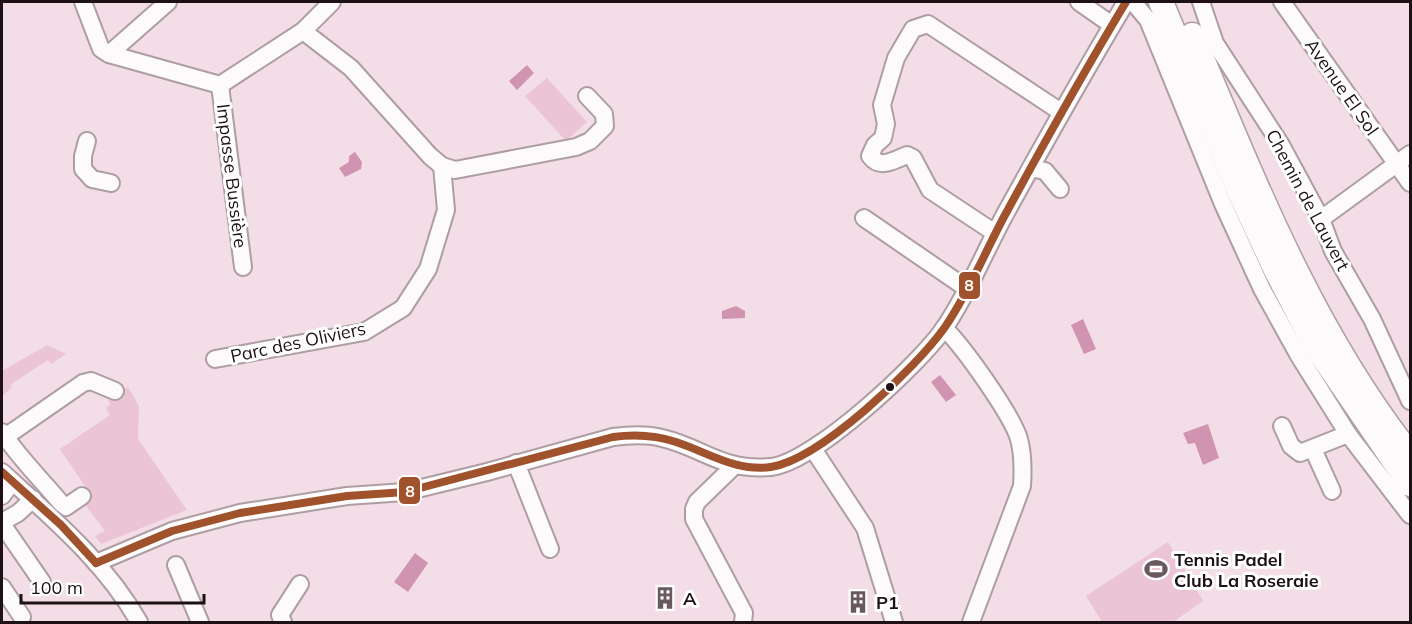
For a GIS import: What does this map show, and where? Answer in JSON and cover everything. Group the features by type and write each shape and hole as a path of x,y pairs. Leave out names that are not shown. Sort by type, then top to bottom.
{"highway":[{"path":"1161,2 1240,193 1290,298 1320,354 1410,484"},
{"path":"1178,2 1291,262 1329,335 1410,455"}],"street":[{"path":"82,2 101,49 109,54 220,85 303,31 332,2"},
{"path":"109,54 168,2"},
{"path":"1079,2 1118,14 1151,32"},
{"path":"1133,2 1148,20 1151,32 1262,289 1299,356 1348,434 1410,515"},
{"name":"Chemin de Lauvert","path":"1201,2 1215,43 1281,145 1321,219 1333,251 1372,319 1410,402"},
{"name":"Avenue El Sol","path":"1285,6 1403,159 1410,183"},
{"path":"96,563 172,531 240,513 347,496 405,492 613,437 634,435 663,438 734,466 772,467 793,461 813,449 870,404 944,328 1061,112 1118,14"},
{"path":"995,233 930,190 913,158 907,155 886,164 879,163 870,156 875,145 883,138 886,124 882,105 901,47 913,29 928,24 1061,112"},
{"path":"303,31 351,68 430,156 442,166 455,170 576,147 590,141 605,126 604,114 587,96"},
{"name":"Impasse Bussière","path":"220,85 243,267"},
{"path":"87,141 83,156 83,170 92,179 111,183"},
{"path":"1321,219 1403,159"},
{"name":"Parc des Oliviers","path":"215,359 364,332 403,308 428,269 446,210 442,166"},
{"path":"1031,168 1045,171 1060,189"},
{"path":"864,218 966,288"},
{"path":"944,328 961,345 1019,438 1023,469 1022,486 971,622"},
{"path":"115,391 91,381 83,383 5,444 17,476 33,499 96,563 119,590 139,622"},
{"path":"1282,426 1291,446 1300,453 1348,434"},
{"path":"813,449 865,528 894,622"},
{"path":"1313,449 1332,491"},
{"path":"516,463 550,549"},
{"path":"734,466 698,502 694,509 694,519 744,614 743,622"},
{"path":"2,496 17,476"},
{"path":"17,476 66,507 82,496"},
{"path":"33,499 18,513 2,522 42,582"},
{"path":"176,565 200,622"},
{"path":"283,622 280,615 300,584"},
{"path":"2,587 22,617"}],"shaded area":[{"path":"527,65 534,73 517,90 509,81"},
{"path":"547,78 587,122 566,141 525,96"},
{"path":"355,152 362,162 361,169 345,177 339,168 349,162 349,156"},
{"path":"736,306 745,311 745,318 722,319 722,311"},
{"path":"1083,319 1096,349 1084,354 1071,325"},
{"path":"47,345 66,354 51,364 48,360 10,385 12,388 3,395 2,371"},
{"path":"940,375 956,395 946,402 931,382"},
{"path":"128,387 139,406 138,439 187,510 101,544 95,536 105,531 86,506 86,501 91,495 60,449 110,415 106,408 110,404 108,401"},
{"path":"1208,424 1219,458 1203,465 1195,443 1188,444 1183,433"},
{"name":"Tennis Padel Club La Roseraie","path":"1168,542 1203,601 1173,622 1102,622 1086,596"},
{"path":"415,553 428,563 408,592 394,582"}],"transit line":[{"name":"8","path":"96,563 172,531 240,513 347,496 405,492 613,437 637,435 660,438 734,464 758,468 771,467 792,460 815,448 866,409 890,387 913,365 945,327 962,300 1049,134 1126,2"},
{"name":"8","path":"2,472 61,525 96,563"}],"place":[{"name":"Tennis Padel Club La Roseraie","path":"1156,569"},
{"name":"A","path":"665,598"},
{"name":"P1","path":"858,602"}]}
